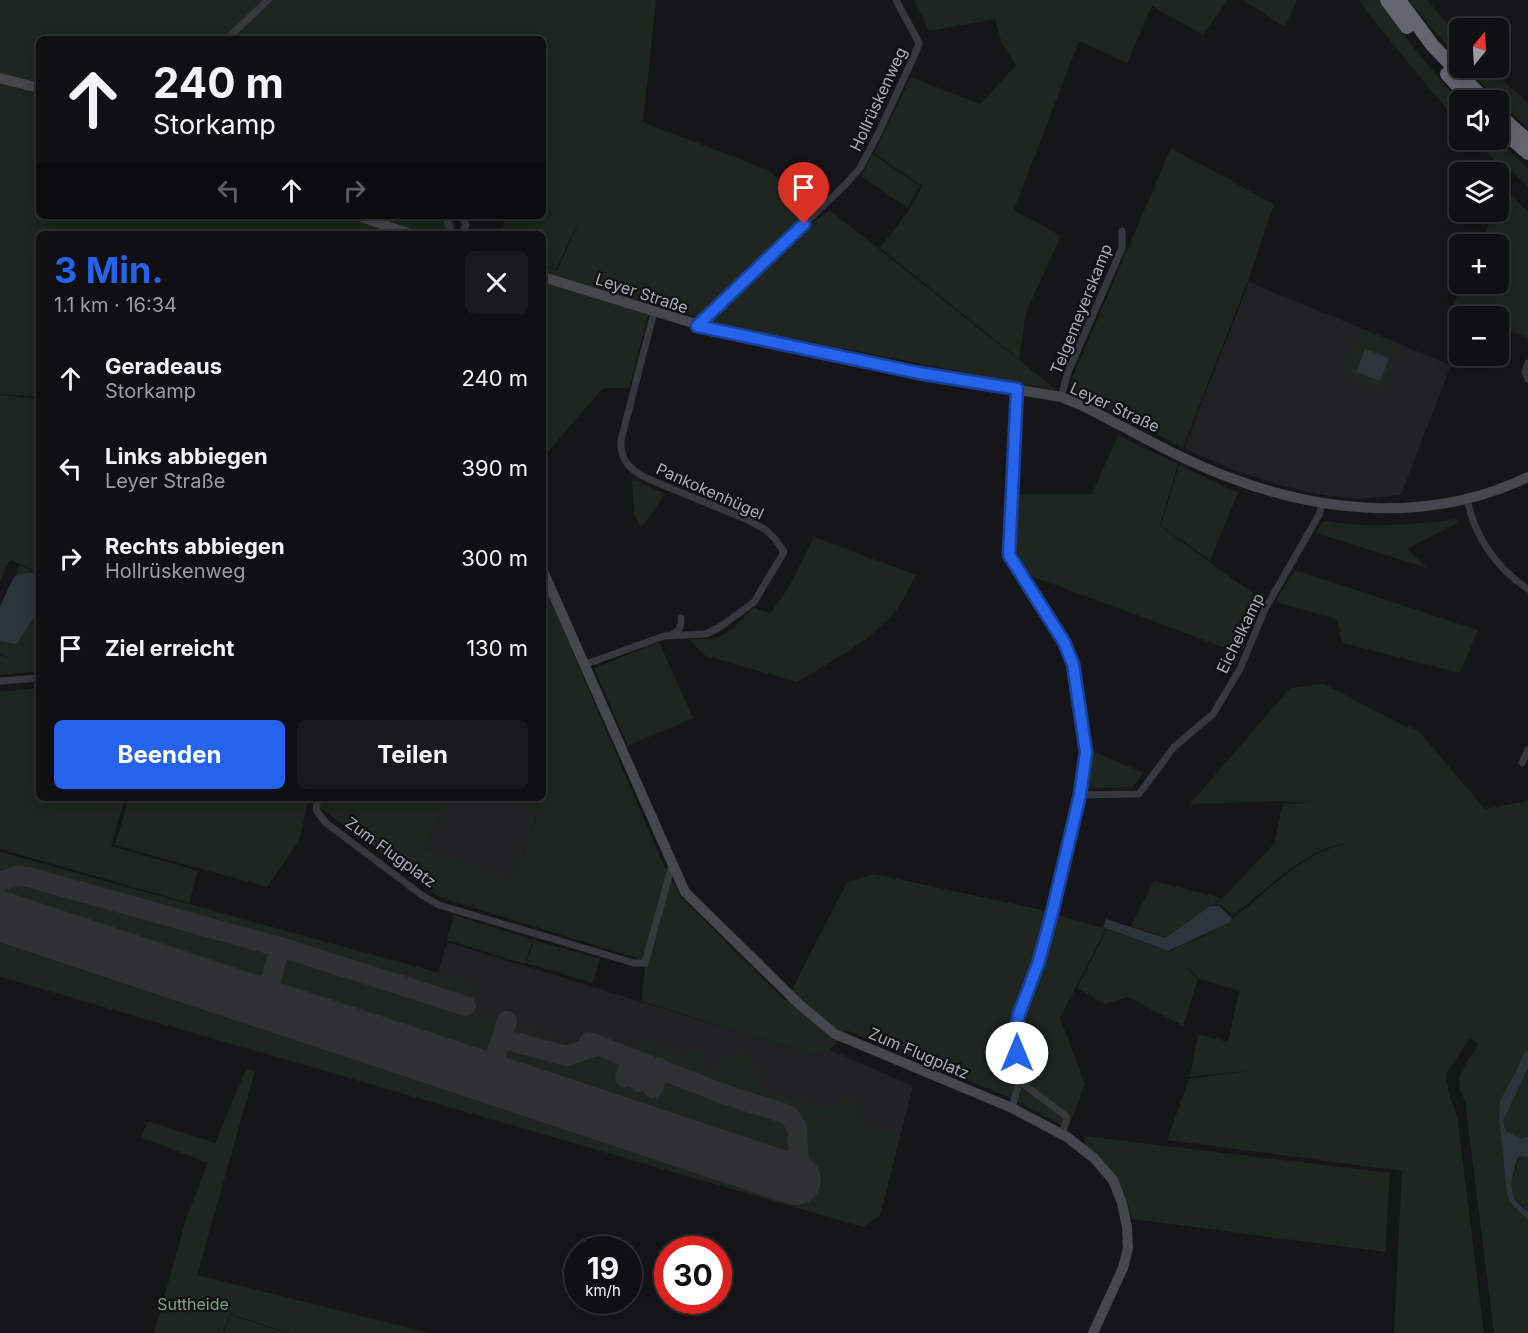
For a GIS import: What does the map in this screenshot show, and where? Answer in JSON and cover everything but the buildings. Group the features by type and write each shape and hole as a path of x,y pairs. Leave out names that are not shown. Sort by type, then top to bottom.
{"highway":[{"path":"1387,0 1426,51 1462,90"},
{"path":"1399,0 1433,46 1475,90"},
{"path":"1509,124 1528,141"},
{"path":"1509,137 1528,153"}],"street":[{"path":"230,36 268,0"},
{"name":"Hollrüskenweg","path":"697,326 846,185 864,162 919,43 896,0"},
{"path":"0,78 36,87"},
{"path":"368,219 402,231"},
{"name":"Telgemeyerskamp","path":"1061,397 1068,372 1122,248 1122,231"},
{"name":"Leyer Straße","path":"546,278 697,326 919,373 1061,397 1227,477 1278,494 1322,504 1378,510 1416,508 1491,492 1528,477"},
{"name":"Pankokenhügel","path":"585,664 671,634 706,634 730,621 754,602 784,552 766,530 748,520 646,478 634,472 624,460 621,440 654,312"},
{"path":"1528,363 1525,372 1528,379"},
{"path":"1012,1108 1019,1081 1015,1033 1019,1014 1038,964 1080,795 1086,752 1073,664 1064,642 1009,555 1017,389"},
{"path":"1467,498 1473,526 1490,552 1509,574 1528,589"},
{"name":"Eichelkamp","path":"1080,795 1139,794 1174,747 1213,714 1240,669 1265,609 1319,515 1322,504"},
{"name":"Zum Flugplatz","path":"546,578 685,892 800,1005 835,1034 1012,1108 1062,1134 1094,1158 1113,1180 1122,1203 1128,1248 1122,1268 1093,1333"},
{"path":"671,634 678,631 681,618"},
{"path":"0,681 36,678"},
{"path":"1522,763 1528,750"},
{"name":"Zum Flugplatz","path":"318,801 316,810 326,824 423,896 439,905 634,963 645,963 672,865"},
{"path":"1019,1081 1066,1116 1062,1134"}],"shaded area":[{"path":"1249,282 1451,366 1401,495 1360,499 1323,495 1280,485 1234,470 1184,448"},
{"path":"1365,349 1389,358 1380,381 1356,372"},
{"path":"21,574 36,574 36,614 17,644 0,641 0,606 14,577"},
{"path":"450,801 516,801 537,816 513,882 422,847"},
{"path":"0,852 438,973 447,942 814,1055 830,1050 913,1086 880,1215 863,1227 0,977"},
{"path":"1210,906 1219,906 1232,918 1231,922 1168,951 1103,927 1106,919 1165,938"},
{"path":"1525,1051 1528,1051 1528,1068 1503,1121 1506,1131 1521,1139 1528,1136 1528,1157 1519,1156 1517,1159 1512,1188 1516,1200 1528,1211 1528,1220 1514,1207 1507,1195 1499,1117 1500,1101"}],"green space":[{"path":"0,0 656,0 643,122 768,170 814,208 764,257 830,210 1058,391 725,325 651,303 629,388 603,388 546,454 546,267 557,270 588,203 556,269 546,265 546,231 503,231 504,219 546,219 546,36 36,36 36,219 453,219 456,231 36,231 36,397 0,394"},
{"path":"914,0 1228,0 1203,35 1152,6 1127,63 1079,41 1014,210 1061,236 1026,312 1019,359 880,248 909,210 922,186 874,153 911,77 980,104 1016,65 1002,44 995,19 929,31"},
{"path":"1243,0 1297,0 1285,27"},
{"path":"1359,0 1379,0 1414,48 1449,90 1449,112"},
{"path":"1409,0 1427,0 1449,25 1449,49"},
{"path":"1475,78 1501,78 1528,103 1528,129 1509,111 1509,90 1488,90"},
{"path":"1171,148 1274,204 1248,281 1183,448 1092,401 1069,393 1073,376"},
{"path":"1485,150 1508,150 1528,168 1528,187 1509,168 1509,162 1496,162"},
{"path":"873,154 920,186 908,208 861,176"},
{"path":"1509,195 1512,195 1528,212 1528,338 1509,329 1509,306 1453,305 1458,294 1509,294 1509,234 1484,234 1490,222 1509,222"},
{"path":"1362,330 1399,345 1382,389 1345,375"},
{"path":"0,395 36,399 36,572 10,559 0,581"},
{"path":"1118,435 1178,464 1160,526 1262,600 1239,653 1031,576 1016,552 1019,494 1092,494"},
{"path":"1179,465 1238,493 1210,560 1161,526"},
{"path":"632,478 665,494 641,528 634,514"},
{"path":"1456,519 1459,522 1407,549 1427,568 1316,533 1323,521 1357,525 1390,525"},
{"path":"814,537 916,575 898,608 876,631 797,682 704,655 689,639 711,638 726,633 754,607 770,614 789,587"},
{"path":"20,565 36,573 36,671 0,675 0,655 15,660 0,654 0,612"},
{"path":"1295,570 1478,630 1460,673 1342,643 1337,619 1275,602"},
{"path":"546,590 661,859 681,898 786,1001 847,882 874,874 1042,910 1106,929 1060,1018 1085,1084 1068,1129 1015,1100 846,1030 830,1050 814,1055 641,1001 646,961 439,897 311,801 450,801 422,847 513,881 537,817 516,801 546,801"},
{"path":"659,642 693,718 628,746 594,668"},
{"path":"1324,684 1403,725 1418,730 1485,809 1528,801 1528,1051 1525,1051 1499,1117 1507,1195 1514,1207 1528,1220 1528,1333 1494,1333 1465,1101 1459,1084 1462,1071 1478,1044 1470,1038 1446,1074 1449,1094 1457,1115 1484,1333 1394,1333 1402,1171 1167,1140 1189,1079 1253,1070 1190,1077 1198,1034 1228,1042 1239,991 1200,979 1182,963 1198,979 1183,1026 1128,997 1105,1004 1077,988 1107,929 1169,952 1222,926 1282,878 1314,856 1330,848 1348,844 1335,845 1304,860 1233,916 1220,904 1211,906 1223,898 1274,844 1283,803 1300,804 1310,801 1190,804 1290,688"},
{"path":"36,688 36,801 124,801 111,846 198,871 189,903 0,849 0,692"},
{"path":"1093,751 1143,773 1133,787 1088,788"},
{"path":"128,801 308,801 299,841 267,887 115,845"},
{"path":"0,852 439,973 474,985 468,1002 283,942 29,873 15,872 0,877"},
{"path":"27,880 270,948 270,956 273,957 263,988 259,991 0,905 2,886 9,881"},
{"path":"1154,881 1222,898 1165,937 1131,926"},
{"path":"454,915 533,940 525,964 447,940"},
{"path":"0,927 806,1195 815,1172 804,1163 802,1158 799,1122 790,1112 770,1104 769,1098 781,1094 830,1109 839,1106 845,1095 849,1094 860,1121 900,1136 880,1215 863,1227 0,976"},
{"path":"534,940 600,959 593,983 526,963"},
{"path":"297,956 502,1020 488,1065 272,995 274,979 281,963 285,959"},
{"path":"512,1023 536,1030 535,1033 567,1044 568,1040 583,1046 573,1052 559,1052 517,1040 509,1033"},
{"path":"641,1039 688,1058 691,1050 703,1054 704,1073 689,1075 639,1055 637,1048"},
{"path":"509,1046 566,1059 598,1050 693,1085 694,1090 724,1101 725,1099 771,1112 787,1120 793,1129 794,1163 790,1166 498,1070 504,1048"},
{"path":"740,1052 746,1055 760,1078 762,1091 754,1099 717,1086 710,1074 726,1057 735,1056"},
{"path":"1528,1068 1528,1136 1521,1139 1506,1131 1503,1121"},
{"name":"Suttheide","path":"246,1069 255,1071 197,1275 430,1333 290,1333 230,1314 223,1333 154,1333 187,1216 208,1163 141,1137 148,1121 215,1143"},
{"path":"1084,1136 1390,1173 1385,1252 1132,1219 1116,1177 1085,1144"},
{"path":"1519,1156 1528,1157 1528,1211 1513,1197 1511,1185"},
{"path":"230,1315 286,1333 224,1333"}],"taxiway":[{"path":"0,882 16,876 28,877 290,950 466,1006"},
{"path":"251,999 263,994 270,982 278,954 272,945"},
{"path":"503,1083 495,1077 492,1068 507,1021"},
{"path":"500,1043 507,1040 566,1056 599,1045"},
{"path":"589,1042 721,1093 789,1115 797,1128 799,1165 796,1180"},
{"path":"625,1077 633,1058"},
{"path":"639,1082 646,1063"},
{"path":"473,1073 484,1074 492,1068"},
{"path":"653,1088 660,1068"}],"runway":[{"path":"0,916 796,1180"}],"route":[{"path":"804,224 697,326 919,373 1017,389 1009,555 1064,642 1073,664 1086,752 1080,795 1051,917 1038,964 1019,1014 1015,1033 1017,1053"}]}
